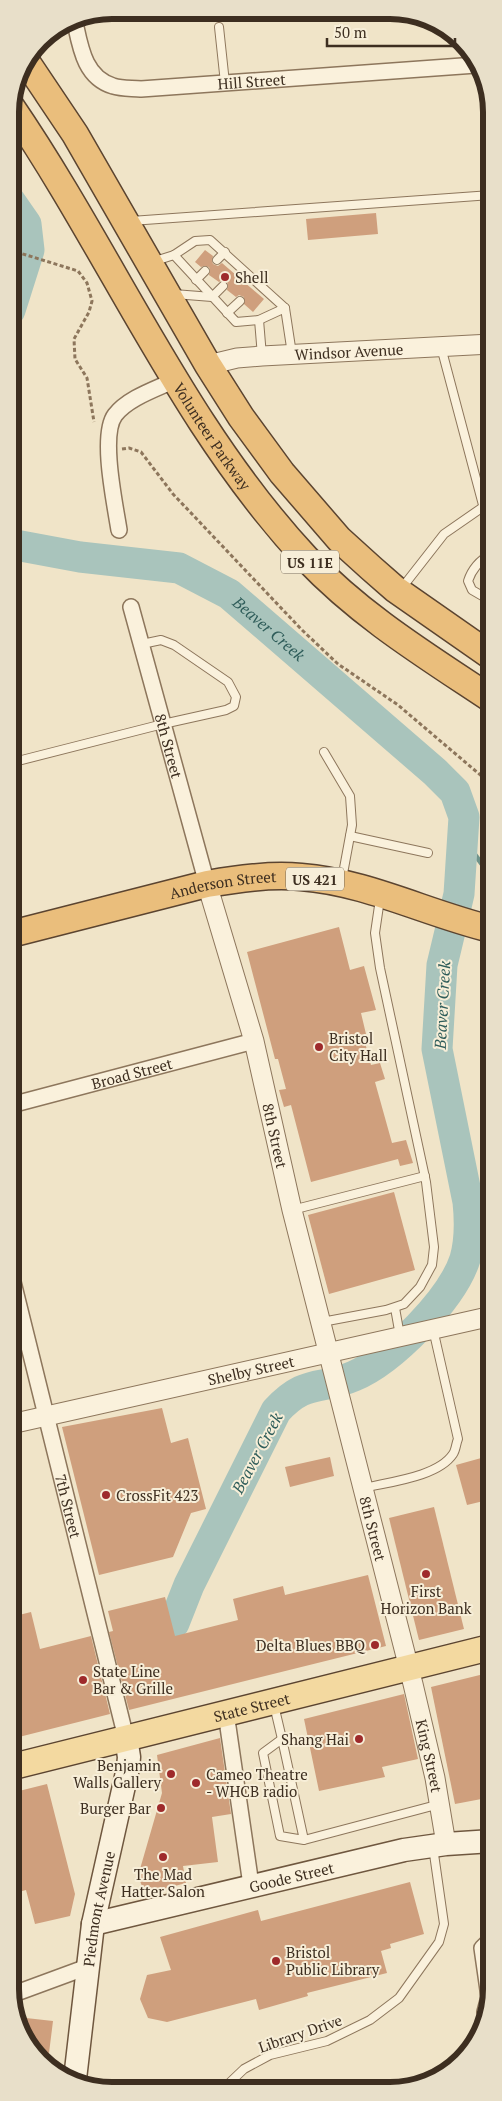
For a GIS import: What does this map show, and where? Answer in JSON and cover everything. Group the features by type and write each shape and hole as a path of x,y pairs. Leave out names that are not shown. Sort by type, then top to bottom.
{"highway":[{"name":"US 11E","path":"30,66 75,134 208,365 256,440 307,504 339,539 399,592 483,650"},
{"name":"Volunteer Parkway","path":"19,120 66,194 175,380 227,461 268,516 307,559 365,613 410,647 483,694"},
{"path":"175,380 208,365"},
{"name":"Anderson Street","path":"19,932 206,884 235,879 283,877 301,877 341,884 380,894 483,927"}],"main road":[{"name":"State Street","path":"19,1765 483,1649"},
{"name":"Piedmont Avenue","path":"75,2075 93,1924 128,1768 129,1757 126,1738"},
{"name":"Goode Street","path":"93,1924 404,1850 483,1842"}],"street":[{"name":"Hill Street","path":"76,26 84,58 91,72 102,82 115,87 141,89 471,65"},
{"name":"Windsor Avenue","path":"208,365 237,358 262,356 483,344"},
{"path":"119,530 108,442 110,424 125,406 175,380"},
{"name":"8th Street","path":"131,607 206,884 254,1041 292,1210 332,1359 409,1667"},
{"name":"Broad Street","path":"19,1102 254,1041"},
{"name":"7th Street","path":"19,1306 126,1738"},
{"name":"Shelby Street","path":"19,1422 332,1359 400,1337 483,1318"},
{"name":"King Street","path":"409,1667 440,1804 440,1845"},
{"path":"226,1713 251,1885"},
{"path":"483,1946 483,1962"},
{"path":"19,1992 87,1967"}],"lane":[{"path":"219,27 225,82"},
{"path":"124,221 483,196"},
{"path":"149,263 174,255 194,241 210,240 241,267 255,286 285,308 292,354"},
{"path":"217,260 225,252"},
{"path":"174,255 236,322 259,320 285,308"},
{"path":"234,274 241,267"},
{"path":"196,280 205,271"},
{"path":"167,294 212,296 222,286"},
{"path":"227,313 240,301"},
{"path":"259,320 262,356"},
{"path":"441,347 483,503"},
{"path":"399,592 444,534 483,508"},
{"path":"483,559 472,571 468,581 472,590 483,596"},
{"path":"19,761 226,710 234,706 236,698 228,682 174,645 161,640 142,644"},
{"path":"324,752 350,796 352,825 341,884"},
{"path":"350,836 428,853"},
{"path":"322,1322 395,1308 404,1304 420,1287 432,1265 434,1247 425,1176 374,933 380,894"},
{"path":"292,1210 425,1176"},
{"path":"395,1308 400,1337"},
{"path":"364,1488 427,1472 442,1464 453,1454 458,1439 433,1329"},
{"path":"274,1701 304,1840"},
{"path":"282,1739 263,1753 280,1836 304,1840 440,1804"},
{"name":"Library Drive","path":"231,2082 244,2069 270,2055 327,2041 370,2020 399,1998 439,1942 444,1924 440,1845"}],"path":[{"path":"19,253 78,271 87,283 92,301 89,312 74,339 75,359 87,378 95,427"},
{"path":"122,449 129,448 141,452 186,509 296,624 338,664 398,705 483,777"}],"building":[{"path":"376,213 378,234 308,240 306,219"},
{"path":"205,250 213,256 213,264 218,266 222,263 264,299 253,312 244,304 244,297 239,295 236,297 227,290 227,282 222,280 219,282 209,275 209,267 201,267 195,262"},
{"name":"Bristol City Hall","path":"339,927 350,970 364,966 376,1010 361,1013 366,1034 363,1035 371,1065 380,1063 385,1079 375,1082 392,1143 406,1140 413,1163 400,1166 398,1159 311,1182 291,1105 284,1107 279,1090 286,1089 278,1059 275,1059 247,952"},
{"path":"394,1192 415,1270 329,1294 308,1215"},
{"path":"162,1408 171,1443 188,1438 206,1509 191,1513 173,1557 99,1575 62,1427"},
{"path":"330,1457 334,1476 290,1487 285,1467"},
{"path":"483,1458 483,1501 467,1505 456,1465"},
{"name":"First Horizon Bank","path":"434,1507 464,1629 419,1640 389,1518"},
{"path":"368,1575 386,1646 129,1710 109,1632 113,1631 108,1611 165,1597 175,1636 238,1620 233,1599 283,1586 285,1595"},
{"path":"31,1612 40,1649 91,1636 110,1714 19,1737 19,1615"},
{"path":"483,1674 483,1799 455,1804 431,1687"},
{"path":"404,1694 418,1759 382,1767 385,1777 319,1791 304,1719"},
{"path":"220,1738 231,1814 212,1817 218,1862 183,1866 186,1883 156,1891 149,1890 142,1886 138,1876 162,1793 157,1755"},
{"path":"47,1784 75,1894 70,1916 35,1924 26,1890 19,1892 19,1791"},
{"name":"Bristol Public Library","path":"410,1882 424,1934 390,1944 391,1948 381,1951 387,1973 307,1993 308,1996 259,2010 256,1999 167,2022 148,2018 140,1999 147,1975 171,1970 160,1937 258,1910 261,1921"},
{"path":"24,2018 53,2021 49,2053 43,2052 34,2041"}],"waterway":[{"name":"Beaver Creek","path":"19,214 26,224 29,250 19,282"},
{"name":"Beaver Creek","path":"19,546 80,557 179,568 229,594 435,772 455,792 464,817 459,894 442,965 437,1049 468,1202 469,1231 465,1259 448,1292 419,1326 386,1357 354,1376 305,1389 276,1411 189,1585 174,1623"},
{"path":"463,839 483,865"}],"place":[{"name":"Shell","path":"225,277"},
{"name":"Bristol City Hall","path":"319,1047"},
{"name":"CrossFit 423","path":"106,1495"},
{"name":"First Horizon Bank","path":"426,1574"},
{"name":"Delta Blues BBQ","path":"375,1645"},
{"name":"State Line Bar & Grille","path":"83,1680"},
{"name":"Shang Hai","path":"359,1739"},
{"name":"Benjamin Walls Gallery","path":"171,1774"},
{"name":"Cameo Theatre - WHCB radio","path":"196,1783"},
{"name":"Burger Bar","path":"161,1808"},
{"name":"The Mad Hatter Salon","path":"163,1857"},
{"name":"Bristol Public Library","path":"276,1961"}]}
